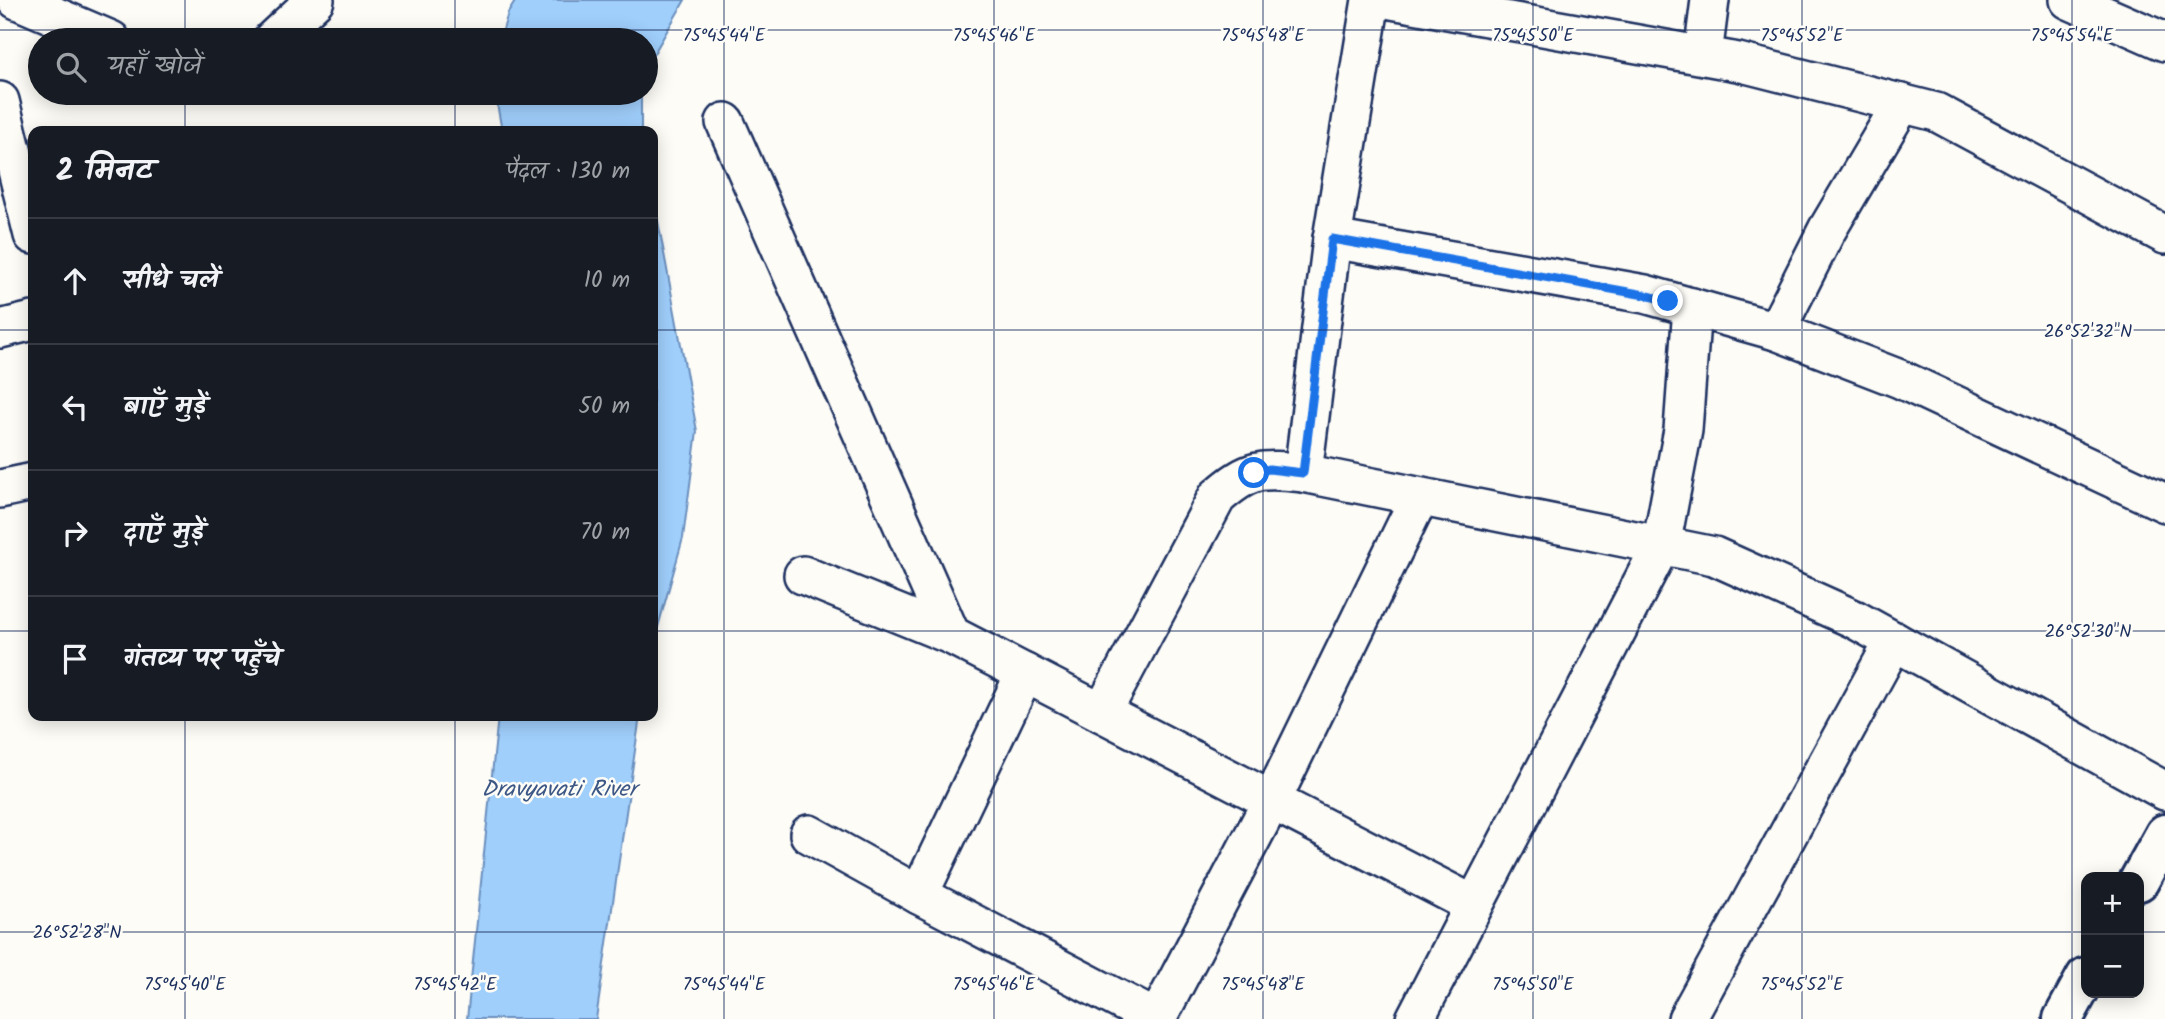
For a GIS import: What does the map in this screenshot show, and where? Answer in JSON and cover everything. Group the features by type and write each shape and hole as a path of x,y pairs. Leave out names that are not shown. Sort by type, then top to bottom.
{"street":[{"path":"17,0 83,28"},
{"path":"285,28 315,0"},
{"path":"1303,473 1332,239 1371,0"},
{"path":"1392,0 1738,62 1936,112 2165,235"},
{"path":"1703,55 1710,0"},
{"path":"2069,0 2165,42"},
{"path":"0,101 28,215"},
{"path":"1776,331 1827,230 1902,103"},
{"path":"725,122 951,635"},
{"path":"1332,239 1645,295 1776,331 1900,379 2165,503"},
{"path":"1415,1019 1661,546 1683,430 1692,307"},
{"path":"0,329 28,322"},
{"path":"1102,713 1217,497 1238,478 1269,469 1303,473 1714,556 1854,619 2165,791"},
{"path":"0,489 28,483"},
{"path":"809,834 1156,1019 1272,800 1419,498"},
{"path":"803,575 951,635 1474,905"},
{"path":"1687,1019 1894,641"},
{"path":"919,895 1025,673"},
{"path":"2144,872 2165,834"},
{"path":"2063,1019 2081,985"}],"water":[{"path":"516,0 685,0 658,46 658,28 504,28"},
{"path":"497,105 641,105 641,126 501,126"},
{"path":"658,221 697,431 683,538 658,627"},
{"name":"Dravyavati River","path":"497,721 639,721 596,1019 467,1019"}],"route":[{"path":"1254,473 1269,469 1303,473 1332,239 1668,301"}]}
